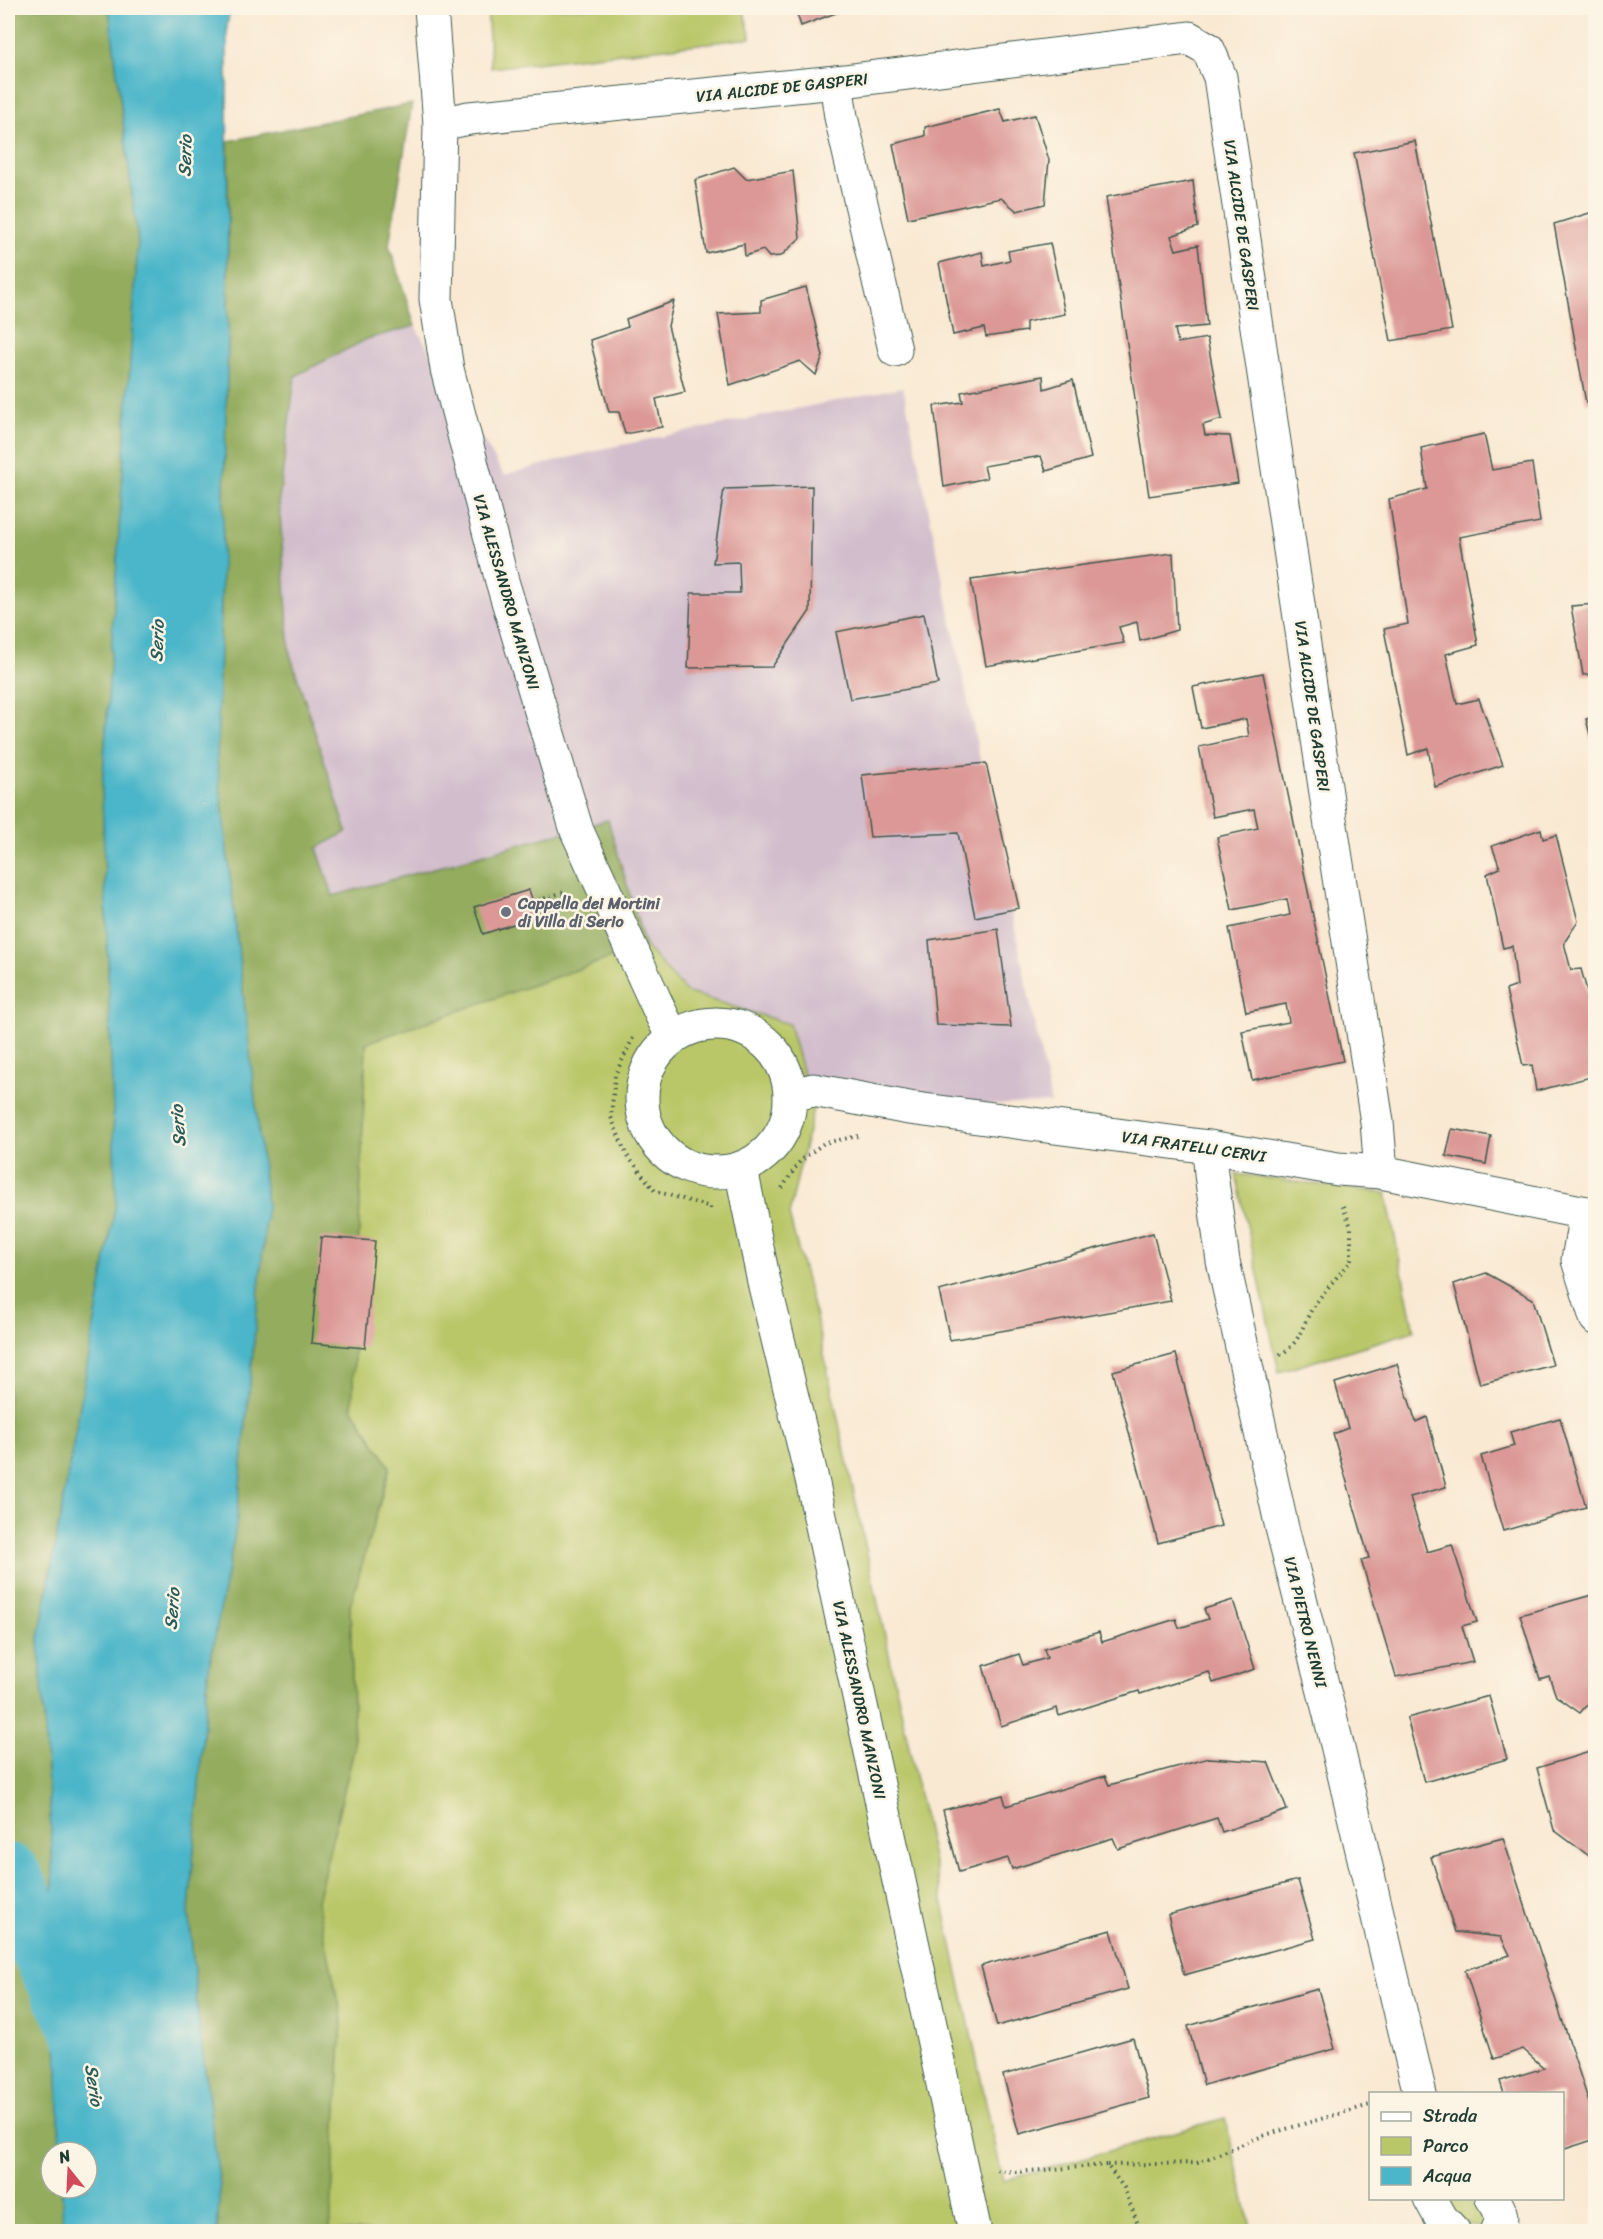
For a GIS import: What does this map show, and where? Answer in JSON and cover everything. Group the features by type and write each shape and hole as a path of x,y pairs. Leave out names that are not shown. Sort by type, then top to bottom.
{"street":[{"name":"VIA ALESSANDRO MANZONI","path":"431,8 440,124 436,299 450,380 502,581 577,831 673,1037"},
{"name":"VIA ALCIDE DE GASPERI","path":"440,124 469,118 836,82 1190,39 1208,49 1220,77 1377,1122 1380,1172"},
{"path":"836,82 841,117 896,350"},
{"path":"711,1023 730,1024 749,1031 766,1042 779,1057 788,1075 792,1095 786,1126 768,1152 741,1169 717,1173 694,1169 672,1159 656,1142 645,1121 642,1098 645,1074 656,1054 673,1037 691,1027 711,1023"},
{"name":"VIA FRATELLI CERVI","path":"792,1095 813,1090 909,1108 1380,1172 1591,1214"},
{"name":"VIA PIETRO NENNI","path":"1209,1147 1223,1261 1282,1528 1330,1716 1420,2092"},
{"name":"VIA ALESSANDRO MANZONI","path":"741,1169 764,1282 811,1475 975,2232"},
{"path":"1591,1214 1578,1260 1596,1318"},
{"path":"1431,2200 1441,2218 1454,2232"},
{"path":"1493,2200 1501,2210 1502,2223 1497,2232"}],"path":[{"path":"533,902 574,889"},
{"path":"780,1191 800,1161 824,1143 869,1134"},
{"path":"1247,1369 1293,1347 1313,1309 1333,1281 1352,1261 1351,1227 1336,1188 1338,1168"},
{"path":"996,2170 1016,2172 1107,2165 1197,2163 1265,2135 1369,2105"},
{"path":"1107,2165 1124,2188 1141,2232"}],"shaded area":[{"path":"415,326 504,475 602,449 903,387 1051,1103 813,1109 789,1024 686,992 645,946 608,820 332,896 317,847 347,832 290,654 279,500 295,376 367,339"}],"green space":[{"path":"8,8 109,8 138,242 102,790 116,1202 39,1638 52,1846 60,2140 39,2140 39,2200 62,2200 63,2231 8,2232 8,307 16,273 8,141"},
{"path":"487,8 743,8 751,38 491,68"},
{"path":"412,104 389,245 415,326 367,339 295,376 279,500 290,654 347,832 317,848 333,896 608,820 645,946 366,1043 352,1408 390,1467 350,1606 354,1749 317,1901 342,2019 330,2231 217,2232 220,2187 197,2007 189,1911 208,1673 236,1527 267,1205 217,760 228,337 228,141"},
{"path":"645,946 686,992 789,1024 813,1109 789,1215 816,1318 1003,2181 1225,2118 1252,2231 330,2231 342,2019 317,1901 354,1749 350,1606 390,1467 352,1408 366,1043"},
{"path":"1236,1174 1386,1193 1414,1331 1279,1372"},
{"path":"1444,2200 1477,2200 1488,2211 1485,2225 1478,2226 1466,2223"}],"water":[{"name":"Serio","path":"109,8 230,8 227,27 228,337 217,760 267,1205 236,1527 208,1673 189,1911 197,2007 220,2187 217,2232 63,2231 62,2200 99,2200 99,2140 60,2140 52,1846 39,1638 116,1202 102,790 138,242"}],"building":[{"path":"795,8 849,8 801,26"},
{"path":"1000,109 1005,122 1035,115 1049,160 1045,204 1017,211 1001,198 908,218 893,144 925,136 925,127"},
{"path":"1415,141 1452,330 1391,341 1354,153"},
{"path":"734,167 746,179 793,171 800,238 781,256 769,257 763,250 745,256 744,244 706,253 695,180"},
{"path":"1193,181 1198,227 1171,236 1176,250 1198,245 1207,326 1175,329 1178,343 1207,338 1222,419 1203,425 1205,435 1230,436 1238,483 1149,496 1106,197"},
{"path":"1596,211 1596,400 1586,403 1554,224"},
{"path":"1050,243 1065,314 1026,322 1026,331 986,337 984,328 953,335 939,263 982,252 984,266 1010,260 1008,251"},
{"path":"806,287 823,356 816,375 800,361 730,385 718,314 761,312 761,300"},
{"path":"674,301 668,326 685,392 656,399 662,427 625,434 619,412 609,412 590,340 628,327 626,319"},
{"path":"1043,376 1044,389 1073,380 1091,458 1046,471 1041,456 984,466 987,478 944,487 934,406 963,402 961,392"},
{"path":"1484,434 1492,470 1532,463 1540,522 1459,537 1478,645 1446,654 1457,704 1479,699 1503,765 1435,787 1428,748 1408,755 1384,629 1408,624 1389,499 1427,489 1421,448"},
{"path":"812,486 810,611 772,667 688,668 691,593 740,593 739,562 713,563 724,489"},
{"path":"1173,553 1177,630 1140,641 1137,622 1119,627 1124,643 986,666 971,580"},
{"path":"1596,604 1596,674 1583,675 1571,606"},
{"path":"924,614 938,684 850,699 836,632"},
{"path":"1263,673 1343,1061 1252,1080 1242,1031 1289,1022 1286,1004 1246,1012 1229,928 1290,915 1287,899 1232,910 1217,837 1258,828 1254,809 1213,817 1199,747 1249,736 1246,719 1201,728 1193,687"},
{"path":"1596,717 1596,754 1595,754 1586,719"},
{"path":"986,763 1019,908 975,917 958,833 870,837 862,775"},
{"path":"1541,829 1543,839 1556,835 1578,921 1564,943 1571,970 1581,969 1596,1024 1596,1037 1591,1077 1536,1091 1532,1065 1523,1066 1506,990 1517,986 1512,946 1503,948 1487,874 1500,868 1492,846"},
{"name":"Cappella dei Mortini di Villa di Serio","path":"529,890 538,916 483,934 474,907"},
{"path":"998,929 1011,1027 936,1025 929,940"},
{"path":"1452,1129 1491,1136 1486,1164 1446,1156"},
{"path":"1153,1233 1171,1301 950,1340 939,1291"},
{"path":"321,1237 375,1241 365,1348 311,1343"},
{"path":"1486,1273 1533,1299 1553,1365 1480,1384 1454,1284"},
{"path":"1176,1354 1221,1526 1158,1543 1113,1371"},
{"path":"1397,1364 1416,1422 1427,1417 1446,1487 1410,1497 1427,1552 1452,1545 1477,1622 1462,1626 1473,1662 1396,1677 1361,1560 1369,1558 1333,1434 1348,1428 1335,1383"},
{"path":"1560,1418 1586,1507 1503,1531 1481,1456 1514,1446 1510,1432"},
{"path":"1592,1595 1596,1606 1596,1694 1580,1713 1556,1696 1549,1676 1540,1679 1520,1615"},
{"path":"1233,1600 1255,1669 1213,1683 1209,1672 1059,1716 1057,1708 1001,1726 983,1666 1019,1654 1023,1665 1047,1658 1044,1649 1099,1632 1102,1642 1176,1619 1179,1628 1208,1619 1204,1609"},
{"path":"1489,1696 1507,1759 1424,1782 1407,1718"},
{"path":"1596,1750 1596,1861 1554,1830 1537,1768"},
{"path":"1209,1758 1268,1762 1287,1810 1222,1832 1217,1818 1118,1849 1113,1838 1012,1869 1008,1858 959,1872 943,1810 1003,1795 1006,1806 1105,1776 1109,1785"},
{"path":"1503,1838 1596,2124 1596,2139 1564,2149 1564,2092 1503,2092 1500,2081 1544,2068 1523,2049 1494,2059 1465,1970 1510,1955 1501,1937 1455,1932 1431,1857"},
{"path":"1298,1880 1315,1939 1184,1975 1168,1915"},
{"path":"1111,1930 1128,1989 997,2026 981,1966"},
{"path":"1318,1989 1335,2049 1204,2085 1188,2026"},
{"path":"1133,2038 1149,2098 1019,2134 1003,2075"}],"waterway":[{"path":"8,1877 86,2030"}],"place":[{"name":"Cappella dei Mortini di Villa di Serio","path":"506,912"}]}
